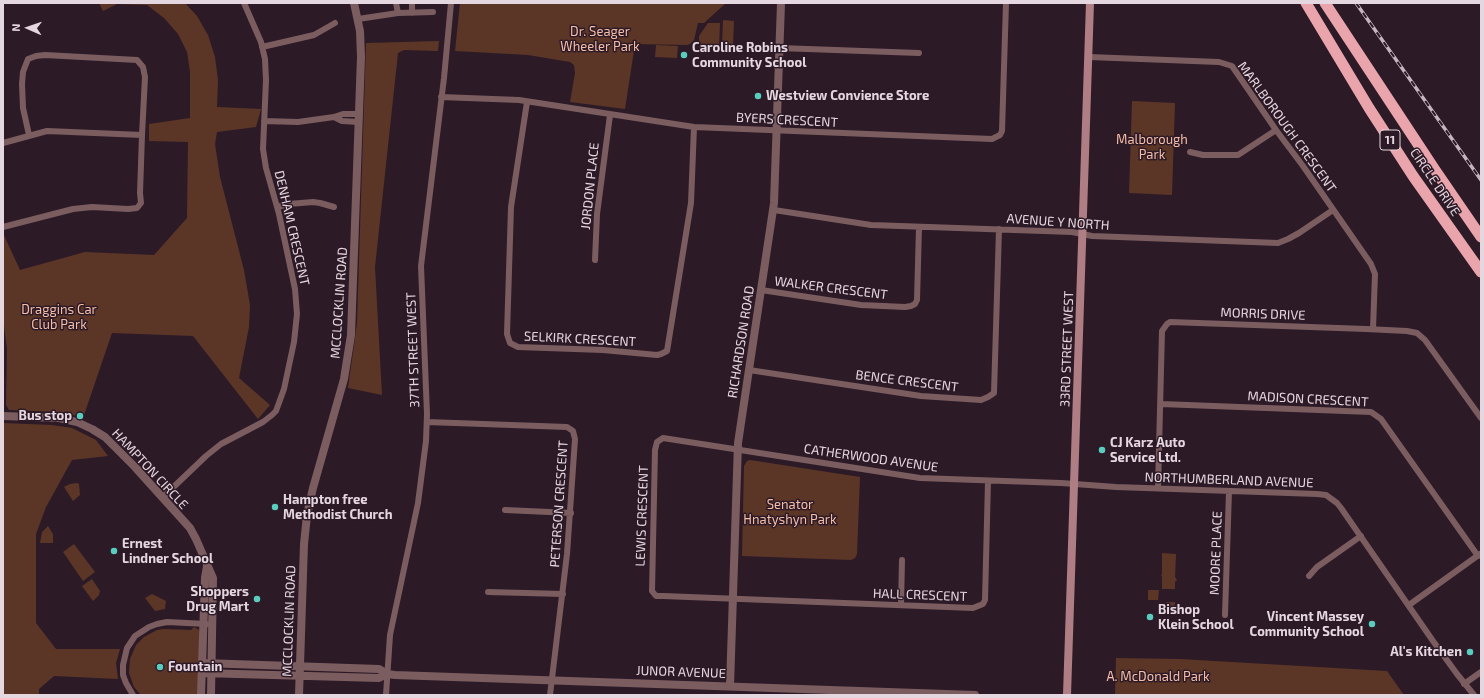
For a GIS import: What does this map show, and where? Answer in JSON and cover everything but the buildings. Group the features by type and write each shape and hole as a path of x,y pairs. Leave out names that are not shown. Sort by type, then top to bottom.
{"highway":[{"name":"CIRCLE DRIVE","path":"1306,3 1413,176 1481,272"},
{"name":"CIRCLE DRIVE","path":"1325,3 1372,72 1434,170 1481,237"},
{"path":"1331,3 1372,72"}],"main road":[{"name":"33RD STREET WEST","path":"1067,695 1090,3"}],"street":[{"name":"DENHAM CRESCENT","path":"162,498 206,456 221,444 263,422 272,415 280,402 294,342 296,329 296,301 291,264 264,159 263,149 266,80 265,59 254,23 244,3"},
{"name":"MCCLOCKLIN ROAD","path":"299,695 304,544 307,515 313,488 344,379 350,346 353,314 361,57 358,19 354,3"},
{"path":"396,3 398,13"},
{"path":"412,3 412,13"},
{"name":"37TH STREET WEST","path":"386,695 391,627 421,485 426,422 422,266 451,3"},
{"name":"RICHARDSON ROAD","path":"730,686 738,450 774,210 781,3"},
{"name":"BYERS CRESCENT","path":"441,97 514,100 694,127 992,138 997,137 1002,132 1006,3"},
{"path":"358,19 398,13 433,12"},
{"path":"262,47 314,35 335,23"},
{"path":"779,48 919,53"},
{"path":"3,227 73,208 137,208 141,202 140,194 145,78 142,67 137,60 45,55 28,59 23,72 22,108 29,135"},
{"name":"MARLBOROUGH CRESCENT","path":"1089,57 1219,62 1232,66 1368,258 1375,274 1373,329"},
{"name":"SELKIRK CRESCENT","path":"528,102 512,194 511,214 507,334 510,343 518,347 603,350 657,355 667,350 691,203 694,127"},
{"path":"264,121 298,122 334,117 343,114 359,118"},
{"name":"JORDON PLACE","path":"595,260 597,214 610,114"},
{"path":"1190,152 1203,155 1238,155 1276,130"},
{"path":"3,143 29,135 55,131 142,135"},
{"path":"277,207 313,202 334,207"},
{"name":"AVENUE Y NORTH","path":"774,210 864,224 1072,232 1092,236 1278,242 1299,233 1333,210"},
{"name":"WALKER CRESCENT","path":"761,290 861,305 911,306 917,300 919,227"},
{"name":"BENCE CRESCENT","path":"749,370 921,396 981,400 988,398 994,393 999,229"},
{"name":"MORRIS DRIVE","path":"1158,488 1162,331 1170,322 1373,329 1417,333 1425,340 1481,418"},
{"name":"MADISON CRESCENT","path":"1161,404 1371,412 1381,419 1479,555"},
{"name":"HAMPTON CIRCLE","path":"3,416 59,418 77,422 92,429 105,437 134,466 190,528 207,566 205,578 208,624 207,673 211,695"},
{"name":"PETERSON CRESCENT","path":"426,422 571,428 575,439 571,513 563,594 550,695"},
{"name":"LEWIS CRESCENT","path":"733,599 656,596 652,591 655,450 657,442 663,438 738,450"},
{"name":"CATHERWOOD AVENUE","path":"738,450 912,477 1074,484"},
{"name":"HALL CRESCENT","path":"733,599 973,608 983,604 985,600 988,481"},
{"name":"NORTHUMBERLAND AVENUE","path":"1074,484 1326,495 1341,508 1464,684 1474,695"},
{"name":"MOORE PLACE","path":"1225,615 1229,491"},
{"path":"505,510 571,513"},
{"path":"1309,576 1317,567 1361,536"},
{"path":"1409,605 1479,555"},
{"path":"901,605 902,560"},
{"path":"488,592 563,594"},
{"path":"134,695 126,683 123,675 123,665 127,648 135,636 149,627 167,622 208,624"},
{"name":"JUNOR AVENUE","path":"207,663 379,669 387,674"},
{"path":"1464,684 1481,672"},
{"name":"JUNOR AVENUE","path":"207,673 379,678 387,674 730,686 839,692 975,695"},
{"name":"HAMPTON CIRCLE","path":"201,695 207,673"}],"green space":[{"name":"Draggins Car Club Park","path":"99,3 185,3 197,16 208,35 215,57 218,80 217,107 261,109 256,127 217,132 215,144 220,177 244,270 250,305 249,327 239,378 270,405 258,419 193,336 112,333 83,418 56,412 9,410 6,405 7,349 3,318 3,233 20,270 85,252 154,255 187,218 188,142 149,141 149,124 190,118 190,72 187,52 178,34 164,18 147,5 117,4 103,11"},
{"name":"Dr. Seager Wheeler Park","path":"460,3 726,3 704,23 698,23 694,40 690,44 635,44 625,109 570,102 575,73 574,65 570,62 528,55 455,51"},
{"path":"723,20 734,21 733,45 722,45"},
{"path":"708,23 720,23 719,49 702,50 699,48 699,36"},
{"path":"439,41 438,51 404,50 398,53 375,267 382,395 348,388 357,323 366,43"},
{"path":"656,45 678,46 677,58 655,57"},
{"name":"Malborough Park","path":"1132,101 1175,103 1172,195 1129,193"},
{"path":"3,423 52,425 72,428 96,440 108,456 72,460 46,507 36,534 36,623 56,649 120,649 116,663 118,679 54,676 39,689 39,695 3,695"},
{"name":"Senator Hnatyshyn Park","path":"750,460 860,477 857,554 855,558 851,560 742,556 744,466 747,461"},
{"path":"77,483 79,484 80,495 73,501 64,487"},
{"path":"48,526 53,534 53,543 40,543 42,532"},
{"path":"74,544 95,572 83,581 63,552"},
{"path":"1162,553 1176,554 1175,577 1177,580 1175,582 1175,589 1162,589"},
{"path":"92,579 100,591 99,595 93,601 82,586"},
{"path":"1148,590 1159,590 1158,600 1148,600"},
{"path":"152,594 166,601 165,609 155,611 145,598"},
{"path":"1166,602 1175,602 1174,615 1166,615"},
{"path":"194,627 199,630 200,635 198,695 141,695 134,687 129,673 130,659 136,645 144,637 157,630 191,630"},
{"name":"A. McDonald Park","path":"1116,658 1180,659 1387,671 1404,695 1115,695"}],"railway":[{"path":"1356,3 1481,180"}],"place":[{"name":"Caroline Robins Community School","path":"684,55"},
{"name":"Westview Convience Store","path":"758,96"},
{"name":"Bus stop","path":"80,416"},
{"name":"CJ Karz Auto Service Ltd.","path":"1102,450"},
{"name":"Hampton free Methodist Church","path":"275,507"},
{"name":"Ernest Lindner School","path":"114,551"},
{"name":"Shoppers Drug Mart","path":"257,599"},
{"name":"Bishop Klein School","path":"1150,617"},
{"name":"Vincent Massey Community School","path":"1372,624"},
{"name":"Al's Kitchen","path":"1470,652"},
{"name":"Fountain","path":"160,667"}]}
